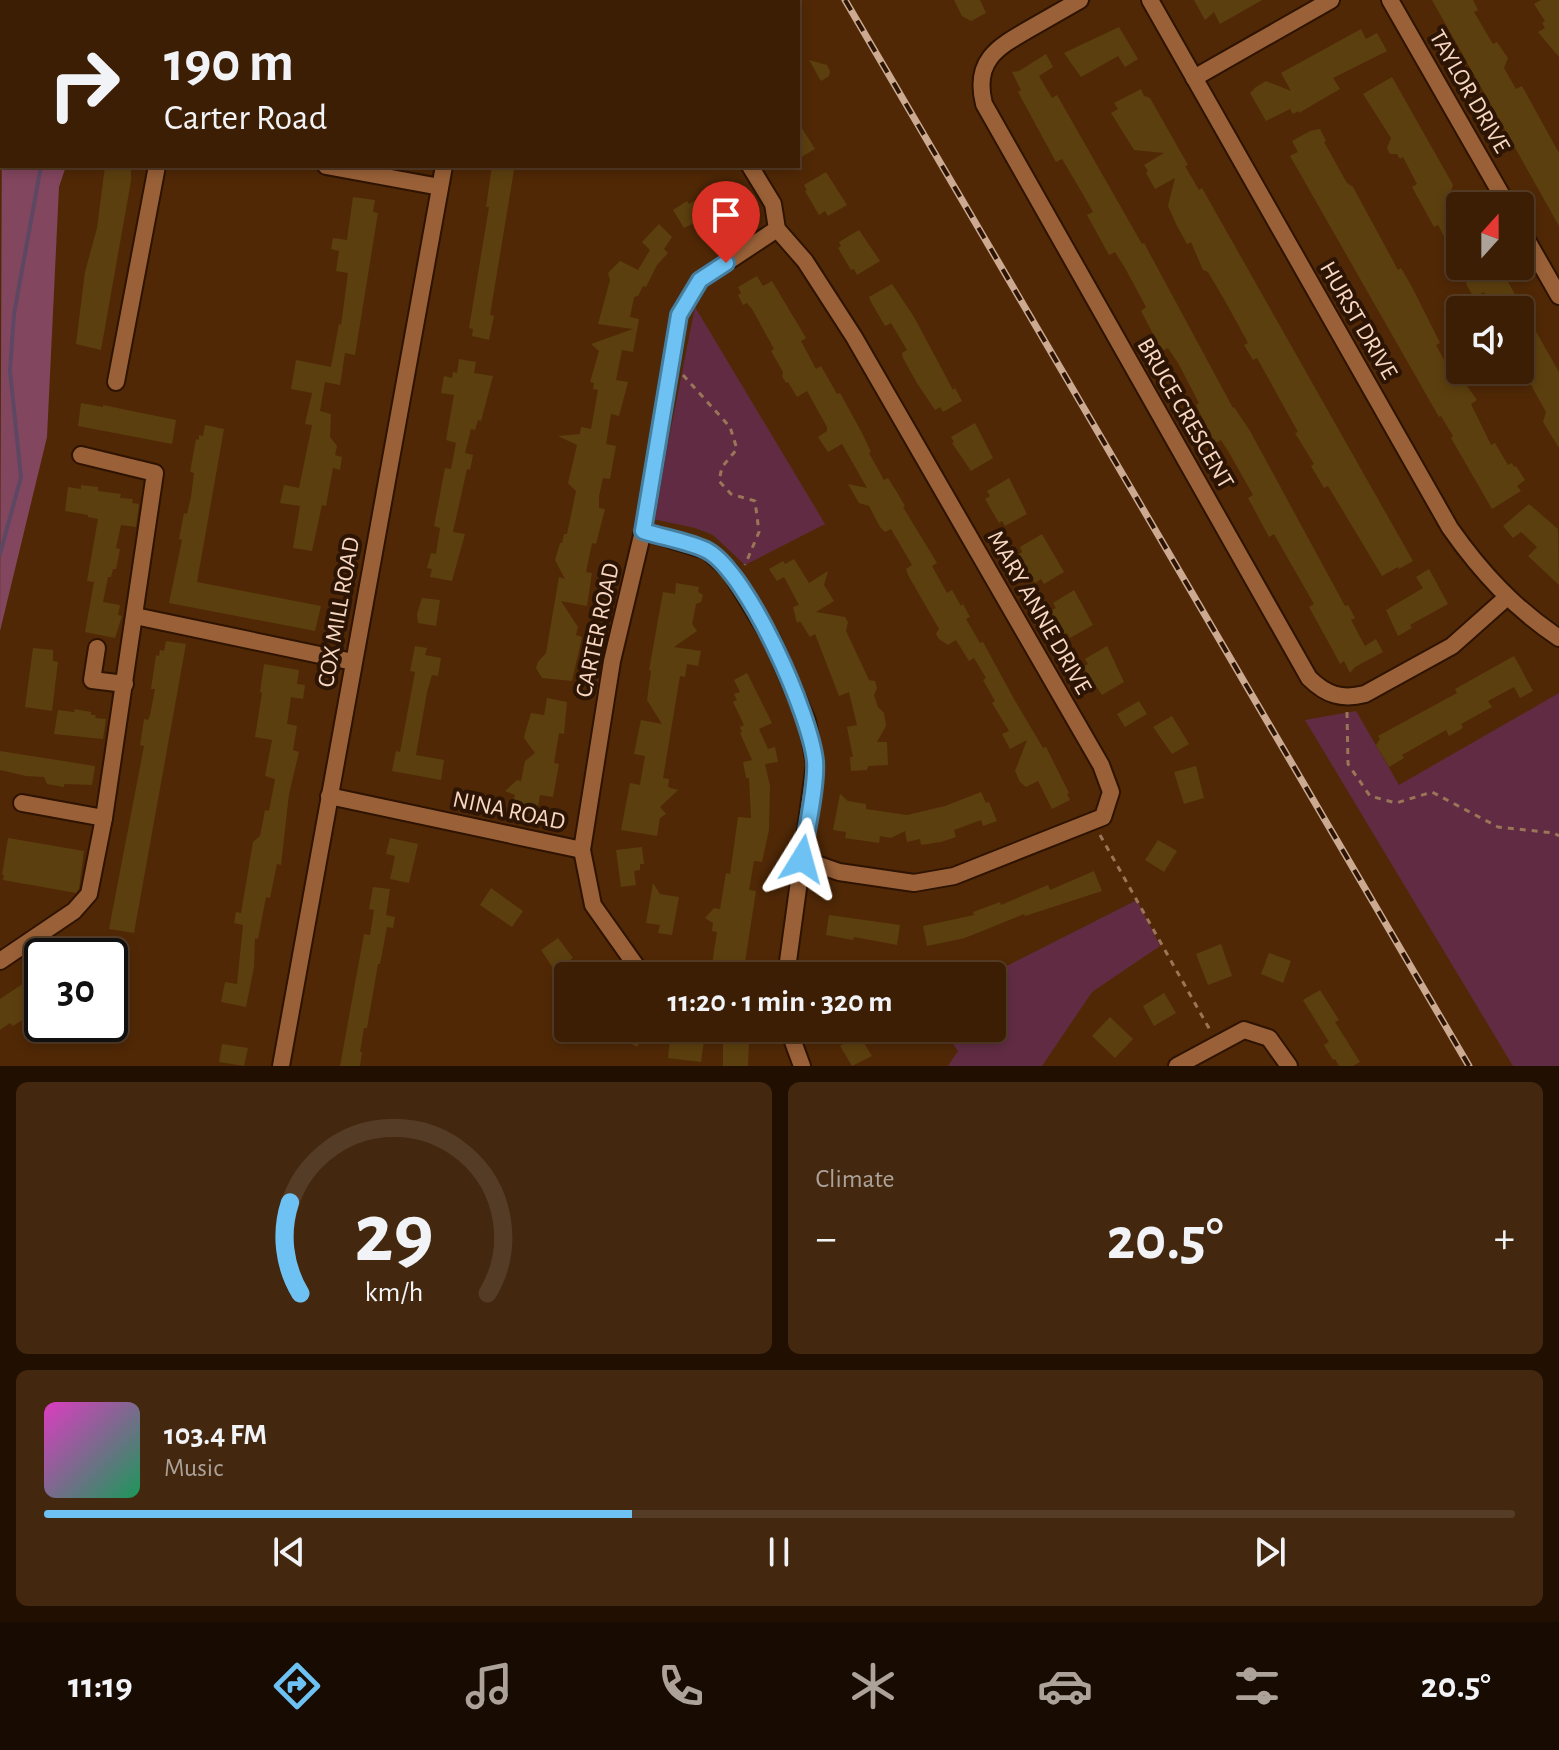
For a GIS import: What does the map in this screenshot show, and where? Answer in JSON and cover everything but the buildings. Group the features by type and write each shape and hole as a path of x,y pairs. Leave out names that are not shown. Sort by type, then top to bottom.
{"street":[{"name":"BRUCE CRESCENT","path":"1080,0 996,50 984,66 982,75 984,104 1309,678 1327,693 1352,697 1365,694 1452,646 1506,598"},
{"name":"HURST DRIVE","path":"1150,0 1450,528 1506,598 1559,638"},
{"path":"1194,78 1331,0"},
{"name":"TAYLOR DRIVE","path":"1390,0 1500,192"},
{"path":"116,382 157,168"},
{"path":"337,168 440,187"},
{"name":"COX MILL ROAD","path":"281,1066 444,168"},
{"name":"MARY ANNE DRIVE","path":"751,168 773,204 777,229 805,261 854,337 1101,765 1111,792 1103,817 1092,821"},
{"name":"CARTER ROAD","path":"582,850 612,661 643,531 679,315 700,280 777,229"},
{"path":"1534,252 1559,296"},
{"path":"0,961 74,911 89,894 104,818 155,473 81,455"},
{"path":"643,531 708,551 730,571 772,640 807,721 815,764 788,962"},
{"path":"135,616 353,662"},
{"path":"97,648 92,680 125,684"},
{"name":"NINA ROAD","path":"329,796 582,850 593,905 633,962"},
{"path":"22,803 104,818"},
{"path":"802,859 839,872 914,883 954,876 1092,821"},
{"path":"1177,1066 1244,1030 1269,1038 1289,1066"},
{"path":"793,1042 802,1066"}],"path":[{"path":"671,363 730,427 737,449 722,467 719,481 731,494 755,501 759,532 737,583"},
{"path":"1347,709 1348,764 1370,796 1396,803 1432,792 1498,827 1559,836"},
{"path":"1092,821 1218,1044"}],"shaded area":[{"path":"2,168 65,168 59,187 47,437 0,631"},
{"path":"695,307 825,524 745,565 713,535 653,519"},
{"path":"1559,693 1559,1066 1513,1066 1305,720 1356,711 1399,785"},
{"path":"1137,900 1160,946 1092,992 1042,1066 948,1066 958,1051 952,1042 1006,1042 1006,966"}],"waterway":[{"path":"0,554 21,477 10,371 14,314 41,168"}],"railway":[{"path":"845,0 1469,1066"}],"route":[{"path":"726,263 700,280 679,315 643,531 708,551 730,571 772,640 807,721 815,764 802,859"}]}
